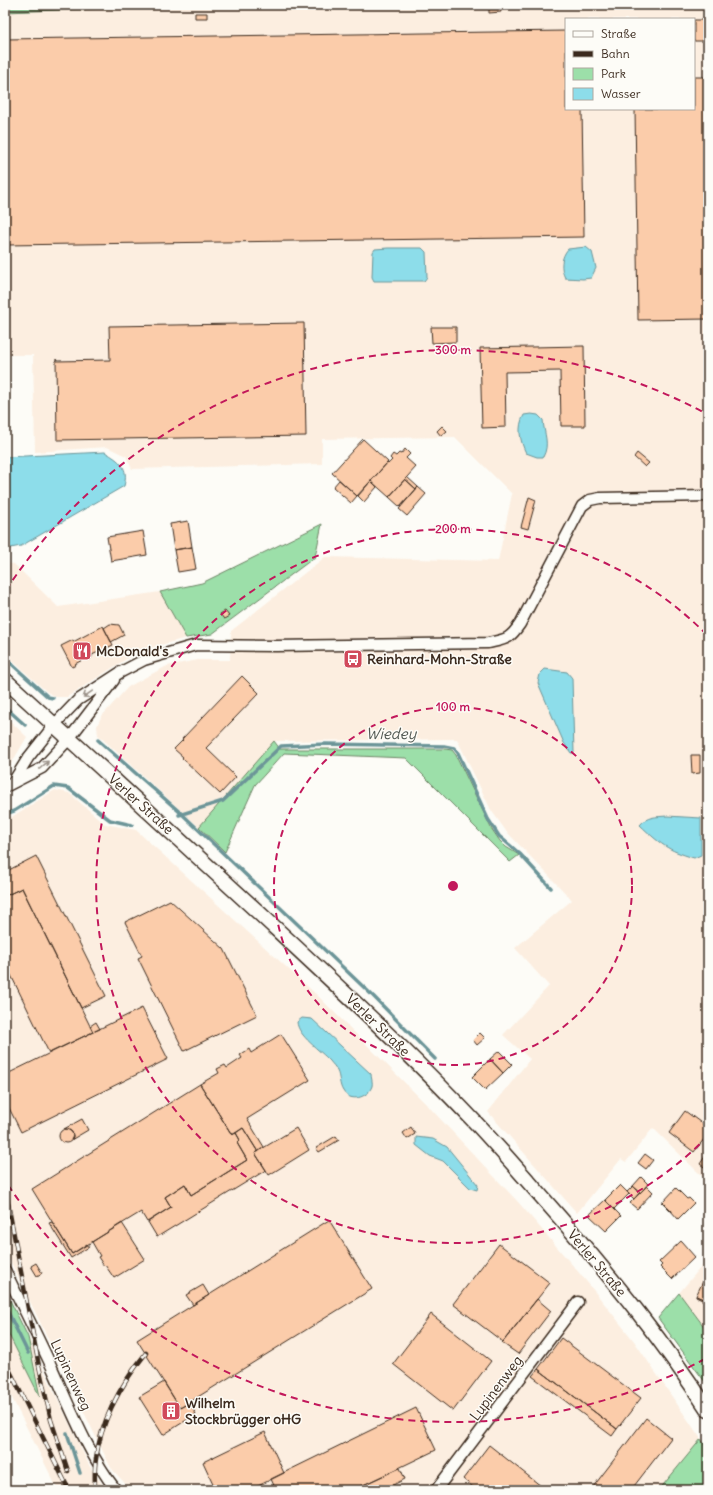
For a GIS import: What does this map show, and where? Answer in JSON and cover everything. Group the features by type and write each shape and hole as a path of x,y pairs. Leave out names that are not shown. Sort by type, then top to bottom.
{"main road":[{"name":"Verler Straße","path":"5,680 329,978 473,1120 516,1167 601,1266 646,1323 695,1389 708,1410"}],"street":[{"path":"9,785 54,725 78,700 121,672 144,660 196,645 276,646 474,643 506,639 514,633 520,624 577,513 582,506 590,500 600,498 708,496"},
{"path":"9,785 42,768 69,739 121,672"},
{"name":"Lupinenweg","path":"5,1270 84,1437 104,1475 116,1490"},
{"name":"Lupinenweg","path":"436,1490 578,1302"}],"shaded area":[{"path":"191,5 708,5 708,1182 653,1128 626,1162 621,1159 577,1213 488,1112 530,1059 503,1035 549,986 515,948 572,900 506,831 491,810 457,739 274,741 199,827 98,735 97,726 101,717 128,687 167,666 198,660 230,660 231,631 325,557 498,561 512,494 455,437 322,439 322,464 132,469 126,456 107,447 35,452 33,355 5,355 5,12"},
{"path":"5,563 14,564 58,607 160,592 186,638 139,651 67,697 56,697 47,692 5,654"},
{"path":"5,716 27,737 5,774"},
{"path":"55,790 69,793 105,824 136,830 318,996 431,1109 519,1203 587,1282 634,1341 701,1439 659,1490 131,1490 111,1468 5,1250 5,821"},
{"path":"708,1259 708,1332 679,1293"},
{"path":"5,1327 39,1395 28,1337 90,1467 106,1490 58,1490 5,1384"}],"green space":[{"path":"5,5 191,5 5,12"},
{"path":"322,524 315,557 212,634 186,638 160,592 202,583"},
{"path":"274,741 280,749 452,750 456,755 491,828 506,847 519,855 510,862 406,758 284,753 255,785 225,852 199,827"},
{"path":"5,1290 28,1337 40,1397 5,1327"},
{"path":"679,1293 708,1332 708,1386 658,1318"},
{"path":"701,1439 708,1450 708,1488 705,1490 659,1490"}],"water":[{"path":"586,247 592,252 596,268 591,278 565,278 562,270 562,263 568,249"},
{"path":"422,248 426,252 427,277 424,281 374,281 372,277 373,252 375,249"},
{"path":"524,415 538,415 543,420 546,448 543,457 537,457 526,453 522,444 520,429 522,420"},
{"path":"105,452 115,458 122,465 125,474 124,486 21,546 5,549 5,457"},
{"path":"545,669 567,672 572,678 574,753 571,753 564,743 538,683 540,674"},
{"path":"667,816 701,818 701,855 694,858 670,849 659,842 640,825 649,818"},
{"path":"302,1018 312,1019 371,1074 372,1086 367,1094 359,1098 346,1095 340,1084 335,1067 305,1038 298,1027 297,1022"},
{"path":"416,1137 433,1139 447,1147 478,1185 477,1190 470,1188 443,1161 430,1156 416,1145"}],"building":[{"path":"489,7 500,7 501,12 489,13"},
{"path":"195,13 207,13 207,18 195,18"},
{"path":"695,20 708,20 708,41 695,41"},
{"path":"565,31 565,110 582,110 584,237 6,245 7,295 5,295 5,39"},
{"path":"695,77 708,77 708,319 638,320 635,110 695,110"},
{"path":"304,323 306,436 57,440 56,359 57,361 110,360 109,326"},
{"path":"431,327 456,327 456,342 432,343"},
{"path":"584,346 585,426 561,426 560,371 505,372 506,427 482,428 480,348"},
{"path":"442,426 447,431 441,436 437,431"},
{"path":"363,439 388,462 357,496 332,473"},
{"path":"405,449 410,454 406,458 416,467 389,497 371,481 387,463 388,464 392,460 390,458 393,454 396,456 399,453 401,454"},
{"path":"637,453 649,463 645,467 634,457"},
{"path":"407,477 418,487 416,489 405,479"},
{"path":"405,479 416,489 400,507 389,497"},
{"path":"339,480 357,496 351,503 333,487"},
{"path":"371,481 377,487 364,502 358,496"},
{"path":"418,487 426,494 407,516 399,509"},
{"path":"529,497 536,500 528,529 521,527"},
{"path":"188,521 192,547 174,550 170,524"},
{"path":"143,531 147,555 111,561 107,537"},
{"path":"192,547 196,569 178,572 174,550"},
{"path":"225,611 229,616 224,619 220,614"},
{"path":"110,624 119,625 124,635 111,642 104,628"},
{"name":"McDonald's","path":"103,626 113,645 92,655 92,657 88,659 86,658 72,667 61,646 73,640 73,642"},
{"path":"242,676 259,693 206,748 236,777 220,794 174,749"},
{"path":"691,755 700,755 700,773 692,774"},
{"path":"36,856 106,996 81,1008 22,888 5,896 5,872"},
{"path":"22,888 93,1032 49,1053 5,963 5,896"},
{"path":"170,900 224,949 257,1015 184,1051 138,958 142,956 125,922"},
{"path":"142,1008 168,1059 21,1132 5,1100 5,1075"},
{"path":"96,1022 100,1029 93,1032 90,1026"},
{"path":"480,1033 485,1038 477,1045 473,1040"},
{"path":"281,1034 310,1080 247,1119 264,1147 258,1152 243,1128 232,1135 200,1084 219,1073 217,1069 225,1065 227,1068 242,1058 240,1055 249,1049 251,1053"},
{"path":"499,1051 512,1064 503,1073 490,1059"},
{"path":"490,1059 503,1073 485,1090 472,1077"},
{"path":"200,1084 232,1135 236,1133 240,1140 237,1143 247,1160 191,1195 185,1184 165,1197 171,1207 147,1222 141,1212 72,1254 32,1189"},
{"path":"708,1094 708,1102 704,1099"},
{"path":"685,1111 708,1128 708,1134 694,1152 669,1133"},
{"path":"82,1119 88,1130 71,1140 73,1136 72,1132 64,1129"},
{"path":"411,1127 415,1134 407,1139 403,1133"},
{"path":"243,1128 258,1152 255,1153 266,1170 157,1237 148,1222 171,1207 165,1197 185,1184 191,1195 247,1160 237,1143 240,1140 236,1133"},
{"path":"296,1128 309,1150 269,1175 255,1153"},
{"path":"66,1129 71,1131 73,1136 71,1141 66,1143 61,1141 59,1136 61,1131"},
{"path":"336,1136 339,1140 319,1152 316,1148"},
{"path":"708,1152 708,1170 700,1164"},
{"path":"645,1154 653,1160 646,1169 638,1163"},
{"path":"641,1177 648,1184 640,1193 633,1186"},
{"path":"620,1185 629,1194 614,1209 605,1200"},
{"path":"633,1186 640,1192 634,1199 627,1192"},
{"path":"647,1186 653,1192 637,1209 630,1203"},
{"path":"676,1188 687,1199 689,1198 694,1203 678,1219 663,1202"},
{"path":"605,1200 621,1216 606,1231 589,1215"},
{"path":"329,1220 372,1289 180,1408 137,1340"},
{"path":"52,1222 72,1254 87,1244 89,1247 71,1258 49,1223"},
{"path":"122,1223 145,1259 114,1278 98,1257 100,1256 92,1242"},
{"path":"681,1241 695,1257 672,1279 660,1267 662,1265 659,1262"},
{"path":"499,1244 550,1283 503,1342 453,1304"},
{"path":"36,1263 42,1273 37,1276 31,1266"},
{"path":"705,1277 708,1279 708,1301 696,1296"},
{"path":"203,1285 209,1295 193,1305 186,1295"},
{"path":"696,1297 708,1301 708,1303"},
{"path":"537,1299 551,1311 518,1354 502,1343"},
{"path":"431,1314 491,1361 453,1411 393,1364"},
{"path":"561,1338 641,1398 617,1429 538,1369"},
{"path":"538,1369 617,1429 612,1436 532,1376"},
{"name":"Wilhelm Stockbrügger oHG","path":"164,1382 180,1408 189,1403 196,1414 163,1435 139,1397"},
{"path":"416,1408 436,1450 353,1490 276,1490 271,1479"},
{"path":"646,1418 671,1438 631,1490 597,1490 593,1487"},
{"path":"265,1432 284,1473 250,1490 216,1490 203,1462"},
{"path":"489,1445 546,1490 471,1490 473,1487 463,1479"},
{"path":"400,1468 405,1479 383,1490 366,1490 363,1485"}],"waterway":[{"path":"5,658 48,697 53,698"},
{"path":"5,707 25,725"},
{"path":"98,740 182,814 373,996 435,1059"},
{"name":"Wiedey","path":"179,815 223,801 281,746 326,744 444,746 454,748 458,753 488,819 499,836 520,854 551,888"},
{"name":"Wiedey","path":"5,814 14,811 54,786 68,788 110,820 132,825"},
{"path":"5,1306 28,1353"},
{"path":"67,1433 80,1473"}],"railway":[{"path":"5,1188 39,1366 51,1420 68,1471"},
{"path":"95,1490 96,1459 108,1416 121,1389 146,1353"},
{"path":"5,1361 69,1490"}],"place":[{"name":"McDonald's","path":"82,651"},
{"name":"Reinhard-Mohn-Straße","path":"353,659"},
{"name":"Wilhelm Stockbrügger oHG","path":"171,1411"}]}
